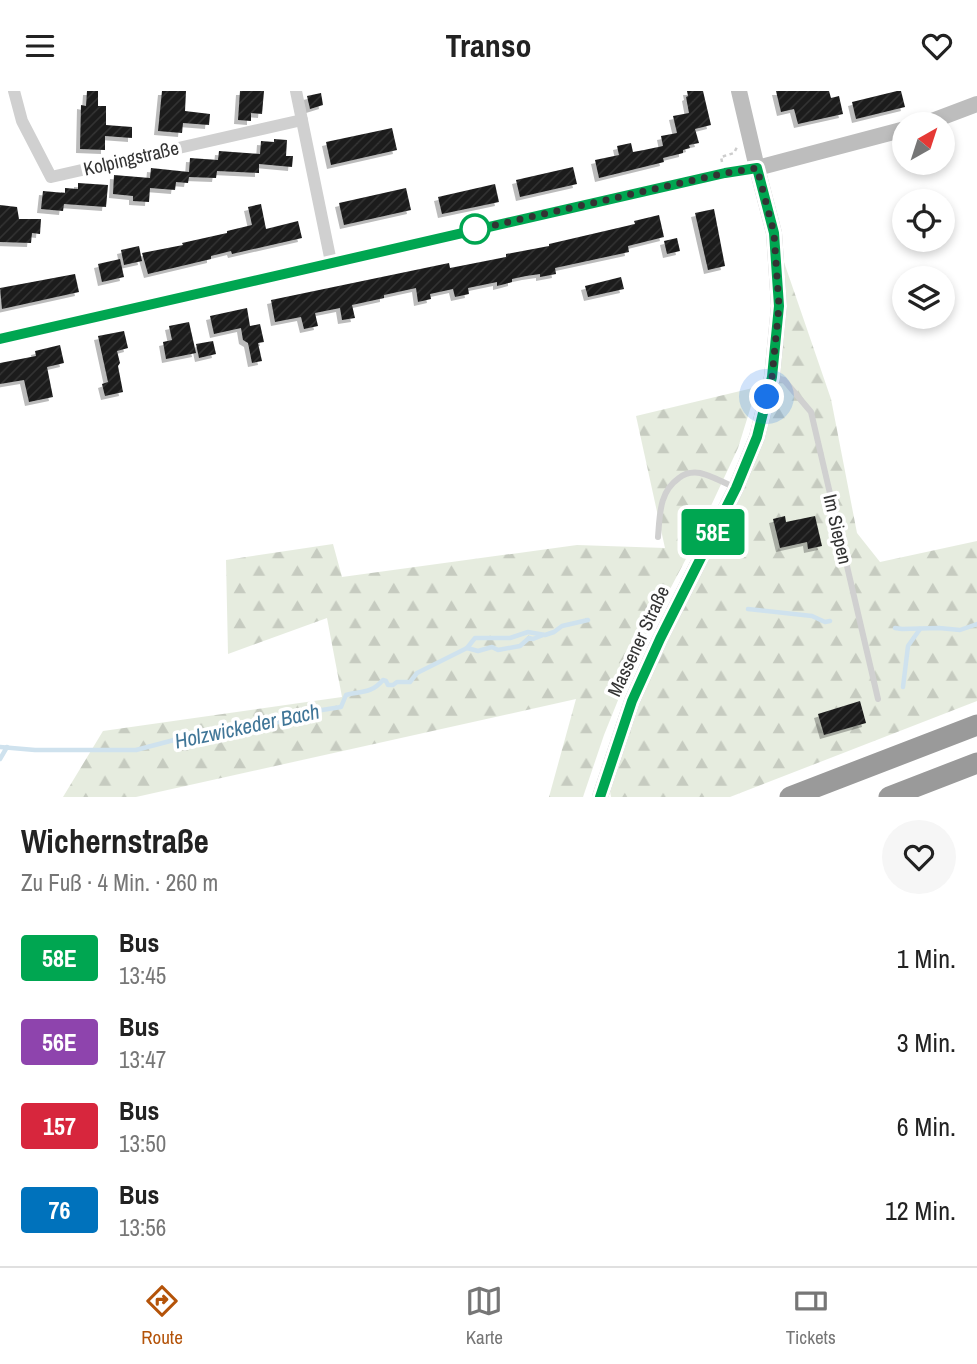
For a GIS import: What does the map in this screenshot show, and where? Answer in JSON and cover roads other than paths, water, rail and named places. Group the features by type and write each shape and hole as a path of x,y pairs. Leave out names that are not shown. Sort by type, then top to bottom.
{"highway":[{"path":"790,797 977,725"},
{"path":"889,797 977,763"}],"main road":[{"name":"Massener Straße","path":"600,797 632,701 736,488 757,437 772,377 779,306 774,233 739,91"},
{"path":"956,112 977,104"},
{"path":"757,168 892,132"}],"street":[{"name":"Kolpingstraße","path":"15,91 22,121 51,177 302,120"},
{"path":"296,91 331,262"},
{"path":"0,339 331,262 757,168"}],"lane":[{"name":"Im Siepen","path":"772,377 783,380 811,412 878,699"},
{"path":"659,537 664,494 674,481 694,473 736,488"}],"waterway":[{"name":"Holzwickeder Bach","path":"748,609 812,616 825,622 830,621"},
{"name":"Holzwickeder Bach","path":"0,747 35,750 136,750 194,738 209,732 286,721 303,713 341,707 346,695 370,690 383,680 388,685 410,682 417,673 467,648 475,638 510,638 528,632 545,635 562,626 588,620"},
{"name":"Holzwickeder Bach","path":"895,628 960,630 977,624"},
{"path":"903,687 908,646 920,629"},
{"path":"467,648 478,651 492,647 498,650 520,646 529,638 543,635"},
{"path":"0,759 7,747"}]}
